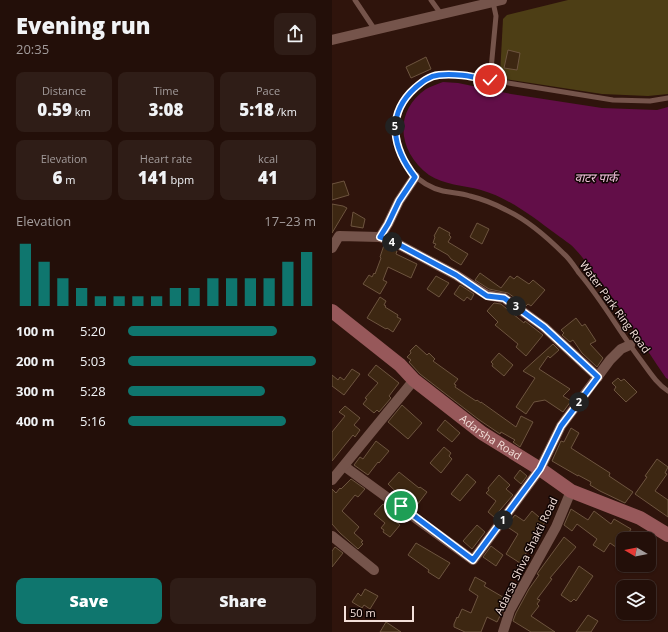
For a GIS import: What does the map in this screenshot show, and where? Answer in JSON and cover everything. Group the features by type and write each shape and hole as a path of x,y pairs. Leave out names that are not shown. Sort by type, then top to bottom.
{"main road":[{"name":"Adarsha Road","path":"332,311 400,365 414,380 482,433 540,469 571,491 640,518 668,535"}],"street":[{"path":"332,40 497,1"},
{"path":"380,237 399,201 415,177"},
{"path":"332,248 339,236 380,237 394,242 456,275 487,296 504,298 544,327 598,377"},
{"path":"344,466 473,560 540,469 561,426 616,355 622,349 630,345"},
{"path":"332,480 414,380"},
{"name":"Adarsa Shiva Shakti Road","path":"503,632 510,610 556,527 571,491"},
{"path":"332,536 374,570"}],"lane":[{"path":"356,0 375,30"},
{"path":"431,0 441,14"},
{"path":"490,80 497,1"},
{"name":"Water Park Ring Road","path":"668,98 650,101 613,100 459,75 438,75 425,80 413,90 404,102 395,121 395,134 398,149 407,167 415,177 430,187 442,191 469,195 506,210 528,222 566,255 592,288 630,345 661,386 668,391"}],"shaded area":[{"path":"568,0 668,0 668,94 648,96 602,94 504,79 500,75 503,19 507,15"}],"water":[{"name":"वाटर पार्क","path":"443,82 458,83 511,94 602,108 657,110 668,107 668,379 605,287 581,255 571,245 511,203 491,193 441,181 429,175 419,166 411,155 406,144 404,120 408,109 415,98 426,89"}],"building":[{"path":"508,50 520,53 517,70 504,68"},
{"path":"426,57 431,69 411,78 406,67"},
{"path":"344,181 349,195 332,200 332,184"},
{"path":"332,204 347,208 332,233"},
{"path":"353,212 365,219 363,228 351,226"},
{"path":"477,223 489,229 482,244 470,237"},
{"path":"439,227 450,233 449,235 451,237 448,242 468,254 461,265 434,247 436,244 433,243 434,236"},
{"path":"384,245 397,251 396,254 417,264 411,278 388,267 383,280 387,282 380,294 363,284 369,275 372,277 374,273 375,274"},
{"path":"480,273 501,288 510,276 514,279 517,276 529,284 533,280 545,290 531,306 528,304 526,306 516,297 515,298 508,293 489,289 475,280"},
{"path":"436,276 449,283 439,297 427,289"},
{"path":"460,285 474,294 471,300 467,297 464,301 454,294"},
{"path":"380,297 386,301 384,305 386,306 385,307 398,315 397,317 401,319 393,332 367,318"},
{"path":"494,303 501,304 524,323 525,321 543,335 526,356 516,347 518,344 495,325 498,322 487,311"},
{"path":"576,318 582,326 585,324 596,341 590,344 603,358 597,367 582,353 573,340 570,342 562,335 564,333 561,330"},
{"path":"553,344 559,350 550,358 548,356 539,369 570,389 563,396 571,401 563,412 545,400 534,402 526,414 516,407 535,378 523,371"},
{"path":"416,345 427,355 429,353 435,359 433,361 458,379 454,384 456,385 455,387 476,401 481,402 516,427 521,416 533,422 520,447 513,442 515,440 501,432 500,434 478,419 420,374 409,362 411,360 407,357"},
{"path":"499,353 513,365 504,376 492,366 493,364 491,362"},
{"path":"376,365 399,383 389,396 391,398 379,412 377,410 374,413 363,404 367,399 365,398 378,383 368,375"},
{"path":"352,369 360,374 344,395 332,386 332,375 338,380 340,377 344,380"},
{"path":"618,378 621,381 624,379 637,392 626,402 614,390 616,387 612,383"},
{"path":"402,405 422,423 408,439 388,422"},
{"path":"345,406 360,418 354,425 360,430 355,437 353,435 332,461 332,432 345,416 339,412"},
{"path":"445,420 460,433 452,442 437,430"},
{"path":"571,428 579,433 571,448 610,473 609,476 633,492 625,503 600,491 590,485 591,482 552,461 561,441 564,442"},
{"path":"376,441 389,451 368,475 354,465 360,457 363,459"},
{"path":"444,447 451,453 449,456 452,459 441,473 430,463"},
{"path":"657,459 668,467 665,473 667,474 655,491 668,500 668,517 635,494"},
{"path":"520,470 527,476 521,484 514,478"},
{"path":"399,472 419,488 420,487 427,492 414,509 407,504 408,503 388,484"},
{"path":"467,474 476,482 460,501 451,494"},
{"path":"499,475 510,485 506,489 513,495 494,517 488,512 496,501 486,493 489,490 488,488"},
{"path":"351,479 365,489 358,497 355,495 342,511 359,527 354,533 363,541 361,542 363,544 358,549 332,524 332,489 336,493"},
{"path":"383,504 393,512 389,516 400,525 390,537 383,532 384,530 381,528 385,523 374,514"},
{"path":"571,509 588,520 594,511 611,524 614,519 631,529 629,532 616,532 616,547 610,543 604,552 593,545 597,539 577,524 572,531 564,525"},
{"path":"532,511 545,522 520,563 506,554 518,534 506,526 515,515 524,521"},
{"path":"477,525 485,532 472,549 463,541"},
{"path":"564,537 576,547 550,578 552,579 537,599 540,600 537,604 539,606 531,616 555,632 531,632 513,621 529,589 539,575 537,574"},
{"path":"416,543 450,563 439,579 408,555"},
{"path":"491,546 503,555 496,566 483,557"},
{"path":"335,547 343,553 332,567 332,551"},
{"path":"579,566 593,576 576,601 574,599 571,602 561,595"},
{"path":"475,577 486,583 484,586 508,600 497,622 487,617 481,632 465,632 454,627 454,624 462,609 471,613 478,596 469,590"},
{"path":"365,589 378,596 370,609 364,605 362,608 352,602 358,593 361,596"},
{"path":"588,615 598,621 591,632 576,632"},
{"path":"386,622 401,632 380,632"}],"route":[{"path":"401,506 473,560 540,469 561,426 598,377 544,327 504,298 487,296 456,275 394,242 380,237 399,201 415,177 407,167 398,149 395,134 395,121 404,102 413,90 425,80 438,75 459,75 490,80"}]}
